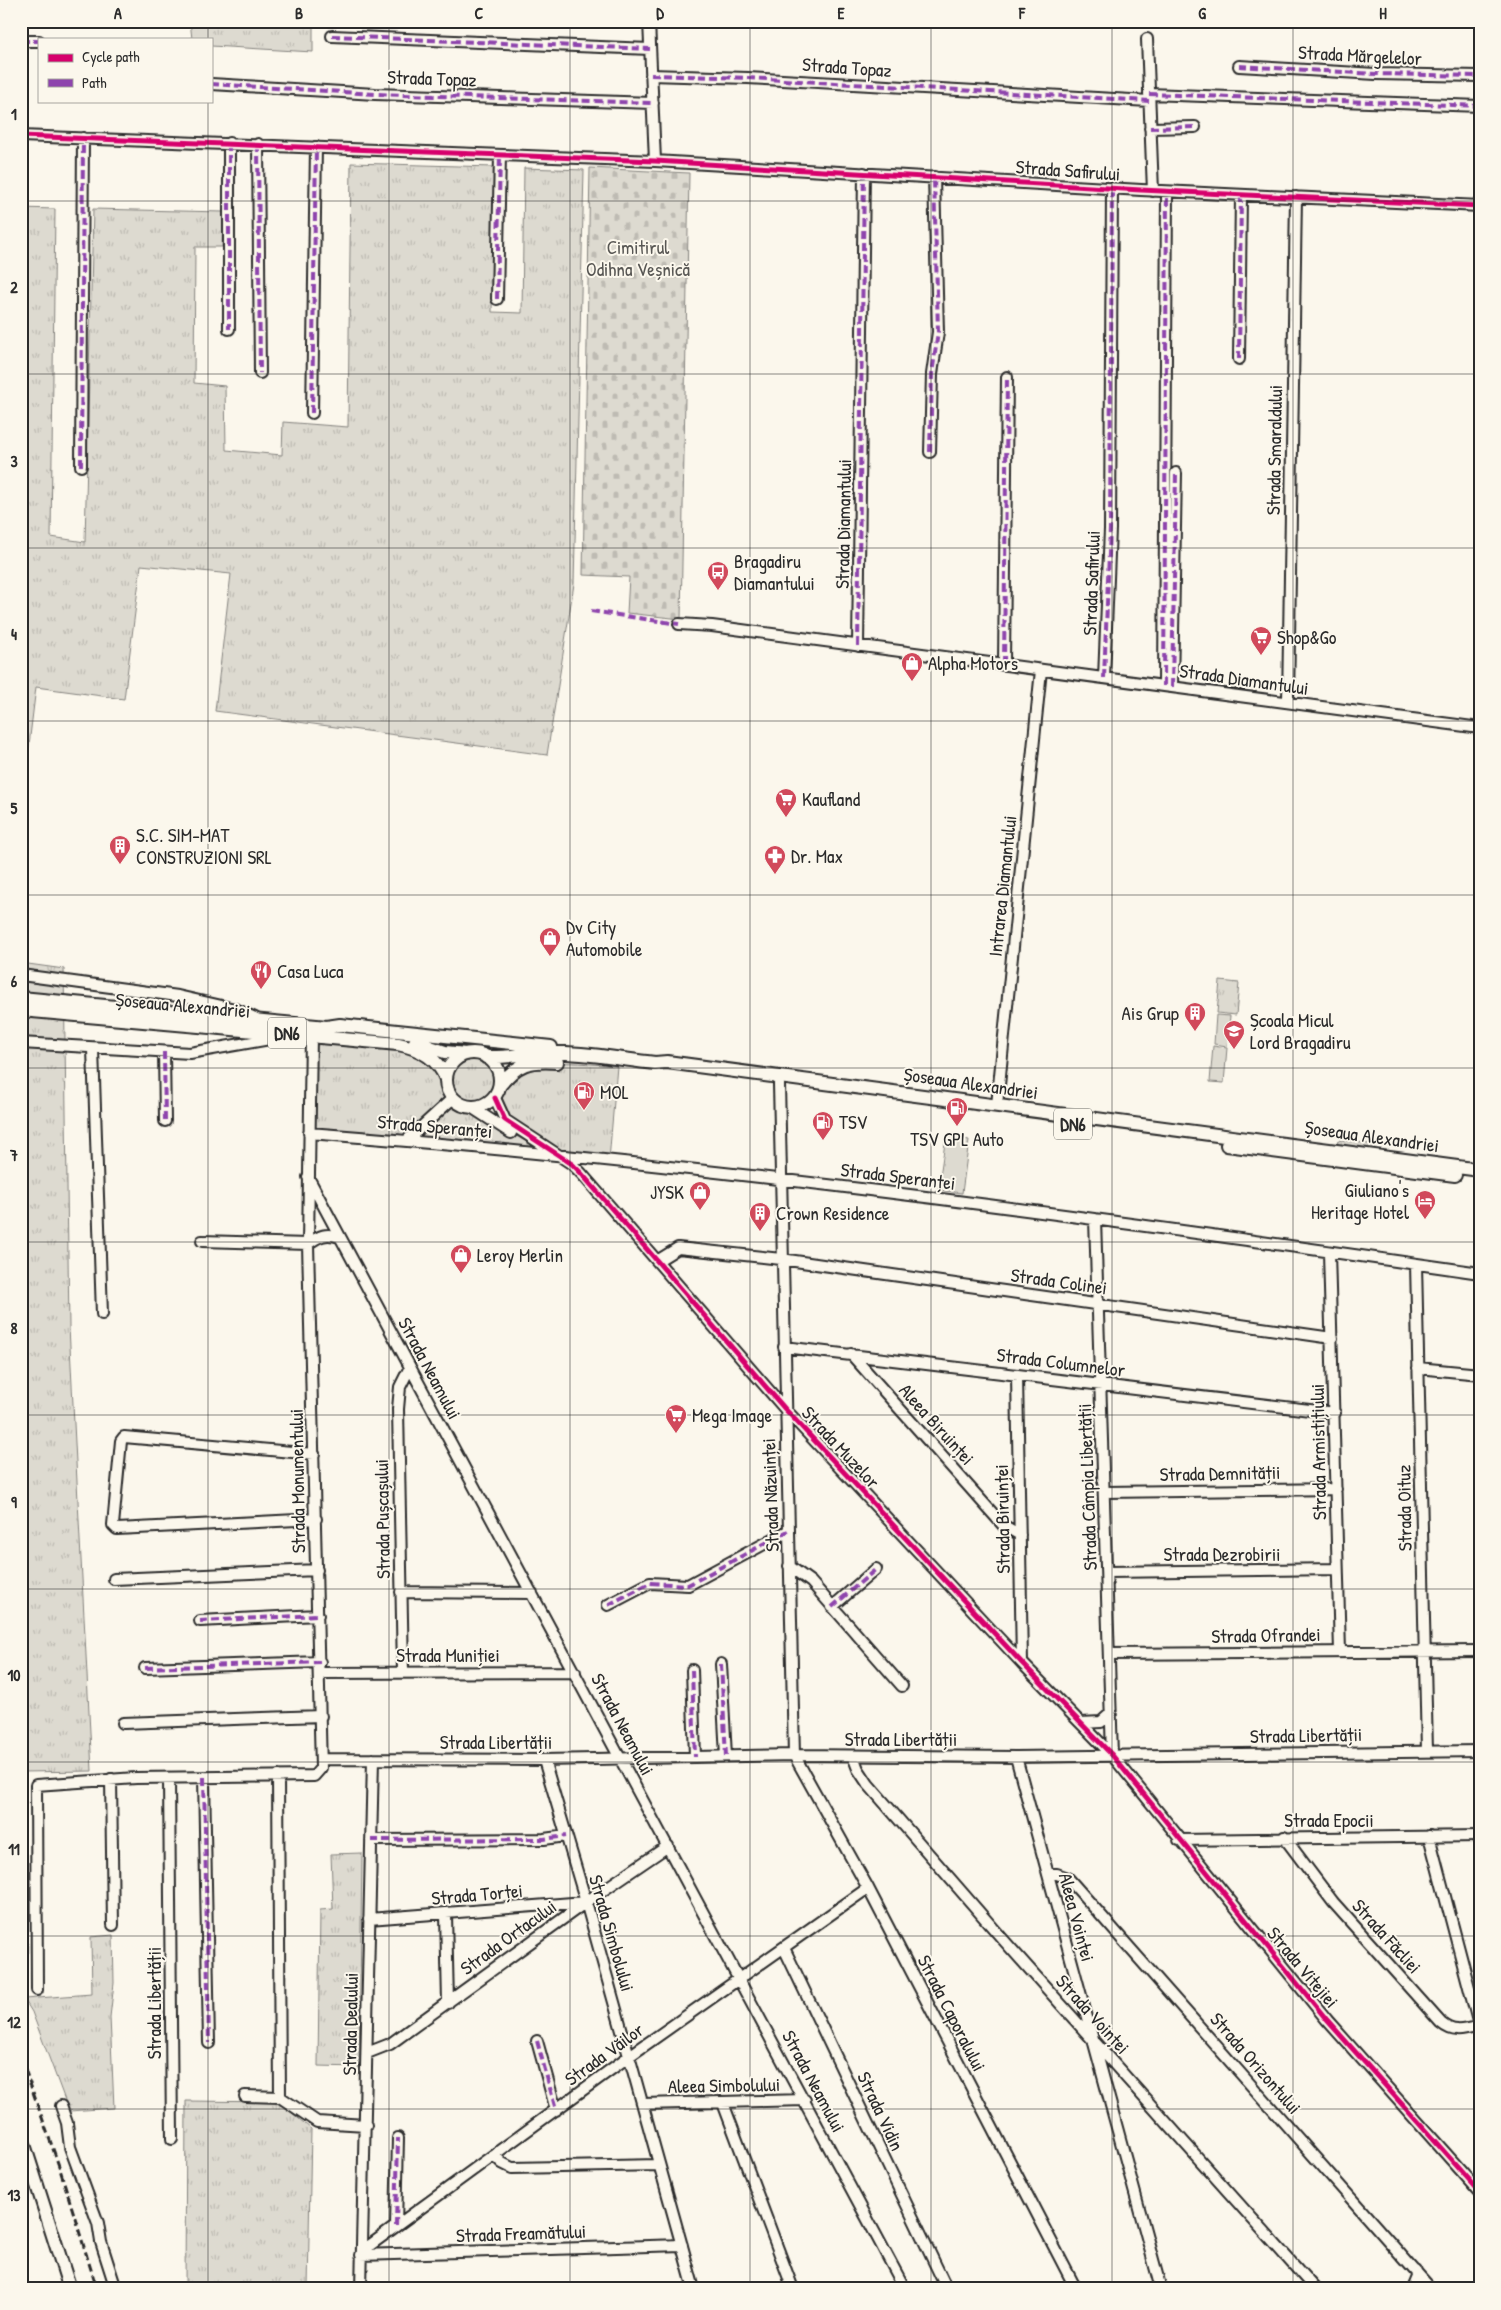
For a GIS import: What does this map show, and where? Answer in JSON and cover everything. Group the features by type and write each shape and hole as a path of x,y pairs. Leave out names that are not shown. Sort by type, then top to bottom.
{"main road":[{"name":"Șoseaua Alexandriei","path":"21,998 256,1019"},
{"name":"Șoseaua Alexandriei","path":"21,1010 306,1034 406,1045 432,1058 442,1069 446,1079"},
{"name":"DN6","path":"256,1019 327,1027 340,1031 406,1040 444,1052 486,1056"},
{"name":"DN6","path":"327,1027 340,1025 641,1056 667,1062"},
{"name":"Șoseaua Alexandriei","path":"486,1056 510,1058 548,1053 655,1063 667,1062 1480,1170"},
{"path":"446,1079 452,1063 466,1054"},
{"path":"486,1056 498,1068 500,1085"},
{"name":"Șoseaua Alexandriei","path":"500,1085 517,1066 543,1061 666,1070 1480,1179"},
{"name":"DN6","path":"446,1079 452,1098"},
{"name":"DN6","path":"495,1098 500,1085"},
{"path":"452,1098 471,1108 488,1104 495,1098"},
{"path":"21,2135 70,2289"}],"street":[{"path":"649,21 655,161"},
{"name":"Strada Topaz","path":"332,36 650,49"},
{"path":"1147,39 1153,191"},
{"path":"21,41 38,42"},
{"name":"Strada Mărgelelor","path":"1239,66 1376,74 1480,76"},
{"name":"Strada Topaz","path":"651,75 748,78 951,91 1480,106"},
{"name":"Strada Topaz","path":"212,84 374,94 653,103"},
{"path":"1150,128 1195,127"},
{"name":"Strada Safirului","path":"21,136 655,161 864,172 1112,189 1480,206"},
{"path":"81,466 83,138"},
{"path":"229,143 229,329"},
{"path":"258,144 260,373"},
{"path":"312,413 316,147"},
{"path":"497,299 500,156"},
{"name":"Strada Diamantului","path":"858,646 864,172"},
{"path":"930,452 932,374 938,332 934,177"},
{"name":"Strada Safirului","path":"1104,678 1110,529 1112,189"},
{"path":"1167,192 1168,686"},
{"path":"1239,359 1241,195"},
{"name":"Strada Smaraldului","path":"1288,702 1296,198"},
{"path":"1004,664 1007,377"},
{"path":"1168,686 1176,473"},
{"name":"Strada Diamantului","path":"679,624 712,626 1480,728"},
{"name":"Intrarea Diamantului","path":"997,1105 1041,670"},
{"path":"21,975 178,996 235,1009 256,1019"},
{"path":"21,1043 94,1049 199,1052 306,1034"},
{"name":"Strada Monumentului","path":"278,1776 314,1776 318,1773 323,1760 308,1244 309,1133 306,1034"},
{"path":"94,1049 102,1314"},
{"path":"164,1052 165,1121"},
{"name":"Strada Năzuinței","path":"779,1084 782,1178 781,1259 794,1755"},
{"path":"406,1141 452,1098"},
{"path":"495,1098 505,1120 557,1154"},
{"path":"471,1108 524,1141 557,1154"},
{"name":"Strada Speranței","path":"309,1133 557,1154 782,1178 1095,1219 1480,1273"},
{"name":"Strada Muzelor","path":"557,1154 581,1173 785,1409 1022,1663 1112,1755"},
{"name":"Strada Neamului","path":"308,1177 905,2289"},
{"name":"Strada Câmpia Libertății","path":"1095,1219 1108,1572 1112,1755"},
{"path":"202,1241 308,1244 318,1236 328,1234 340,1237"},
{"name":"Strada Colinei","path":"657,1261 678,1248 781,1259 1332,1338"},
{"name":"Strada Armistițiului","path":"1329,1252 1335,1413 1340,1652"},
{"name":"Strada Oituz","path":"1416,1264 1427,1751"},
{"name":"Strada Columnelor","path":"784,1347 1335,1413"},
{"name":"Aleea Biruinței","path":"851,1354 1003,1525 1020,1535"},
{"name":"Strada Pușcașului","path":"403,1672 398,1409 400,1387 410,1367"},
{"path":"1418,1368 1480,1374"},
{"name":"Strada Biruinței","path":"1017,1375 1022,1663"},
{"path":"314,1454 124,1437 121,1441 113,1525 117,1529 316,1519"},
{"name":"Strada Demnității","path":"1105,1492 1336,1489"},
{"path":"608,1605 650,1583 688,1584 788,1530"},
{"path":"789,1566 811,1582 902,1686"},
{"path":"832,1607 876,1569"},
{"name":"Strada Dezrobirii","path":"1108,1572 1338,1569"},
{"path":"114,1579 317,1570"},
{"path":"401,1592 532,1593"},
{"path":"200,1621 318,1615"},
{"name":"Strada Ofrandei","path":"1109,1654 1480,1651"},
{"path":"145,1668 320,1662"},
{"path":"722,1664 726,1756"},
{"path":"692,1670 695,1757"},
{"name":"Strada Muniției","path":"320,1673 575,1672"},
{"path":"1081,1723 1101,1722 1110,1714"},
{"path":"123,1723 321,1716"},
{"name":"Strada Libertății","path":"323,1760 544,1760 794,1755 1016,1756 1480,1751"},
{"name":"Strada Caporalului","path":"794,1755 868,1888 1076,2289"},
{"name":"Strada Vitejiei","path":"1112,1755 1179,1840 1327,2020 1480,2192"},
{"name":"Strada Voinței","path":"854,1756 858,1770 868,1784 1091,2039 1315,2289"},
{"name":"Aleea Voinței","path":"1016,1756 1091,2039 1161,2289"},
{"name":"Strada Dealului","path":"361,2289 373,1759"},
{"name":"Strada Simbolului","path":"544,1760 586,1902 694,2289"},
{"path":"36,1990 36,1785 111,1779 278,1776 280,2097"},
{"path":"204,1777 209,2043"},
{"name":"Strada Libertății","path":"170,1778 172,2139"},
{"path":"111,1779 113,1925"},
{"path":"371,1840 544,1839 566,1836"},
{"path":"1429,1836 1479,2028"},
{"name":"Strada Epocii","path":"1179,1840 1284,1837 1480,1836"},
{"name":"Strada Făcliei","path":"1284,1837 1333,1902 1441,2024 1452,2030 1459,2031 1479,2028"},
{"name":"Strada Ortacului","path":"367,2053 390,2044 586,1902 668,1846"},
{"name":"Strada Orizontului","path":"1048,1874 1057,1874 1068,1878 1431,2289"},
{"name":"Strada Văilor","path":"362,2252 628,2057 740,1980 868,1888"},
{"name":"Strada Torței","path":"369,1918 446,1914 586,1902"},
{"path":"446,1914 448,2003"},
{"name":"Strada Vidin","path":"784,1948 947,2289"},
{"path":"537,2040 556,2110"},
{"path":"245,2096 280,2097 317,2122 366,2125"},
{"name":"Aleea Simbolului","path":"643,2104 805,2100"},
{"path":"723,2103 793,2289"},
{"path":"61,2106 67,2123 70,2147 98,2223 116,2289"},
{"path":"396,2226 398,2138"},
{"path":"494,2155 502,2163 512,2168 659,2165"},
{"name":"Strada Freamătului","path":"362,2252 682,2245"},
{"path":"1412,2289 1417,2278 1416,2272"}],"green space":[{"path":"190,21 313,21 313,52 212,46 212,38 192,38"},
{"path":"351,163 494,167 492,312 522,313 524,168 584,170 574,584 547,755 215,711 231,574 141,565 124,699 36,687 21,811 21,208 55,209 51,537 85,542 93,209 223,212 222,247 195,247 194,383 225,386 226,450 282,455 283,422 348,427"},
{"name":"Cimitirul Odihna Veșnică","path":"590,168 689,173 681,619 627,613 629,577 583,575"},
{"path":"21,963 64,969 69,1327 92,1771 21,1772"},
{"path":"1220,981 1239,983 1236,1015 1217,1013"},
{"path":"1216,1015 1230,1016 1227,1046 1214,1044"},
{"path":"311,1035 387,1042 448,1071 461,1058 476,1054 484,1056 490,1061 496,1067 500,1076 529,1066 544,1064 572,1063 617,1066 609,1160 309,1133","holes":["494,1098 512,1126 553,1153 533,1145 504,1129 480,1107"]},
{"path":"1213,1046 1227,1048 1224,1083 1210,1082"},
{"path":"946,1136 969,1140 962,1193 938,1190"},
{"path":"1341,1140 1370,1144 1375,1148 1370,1150 1339,1146 1337,1142"},
{"path":"362,1853 359,2067 318,2066 320,1910 333,1909 331,1854"},
{"path":"113,1935 114,1983 110,2017 114,2108 69,2111 32,2012 24,1999 92,1994 91,1937"},
{"path":"186,2101 279,2102 311,2129 308,2289 185,2289"}],"railway":[{"path":"21,2058 59,2166 97,2289"}],"marked path":[{"path":"332,36 650,49"},
{"path":"21,41 38,41"},
{"path":"1239,66 1376,74 1480,76"},
{"path":"651,75 748,78 1149,101"},
{"path":"212,84 375,94 653,103"},
{"path":"1149,94 1480,106"},
{"path":"1150,128 1195,127"},
{"path":"81,466 83,138"},
{"path":"229,143 229,329"},
{"path":"258,144 260,373"},
{"path":"312,413 316,147"},
{"path":"497,299 500,155"},
{"path":"858,646 864,173"},
{"path":"930,452 932,374 938,332 934,177"},
{"path":"1104,678 1110,529 1112,189"},
{"path":"1164,686 1167,192"},
{"path":"1239,359 1241,195"},
{"path":"1004,664 1007,377"},
{"path":"1172,687 1176,473"},
{"path":"591,611 679,624"},
{"path":"164,1052 165,1121"},
{"path":"608,1605 650,1583 688,1585 788,1531"},
{"path":"832,1607 876,1569"},
{"path":"200,1621 318,1615"},
{"path":"145,1668 320,1662"},
{"path":"721,1664 726,1756"},
{"path":"692,1670 695,1757"},
{"path":"204,1777 209,2043"},
{"path":"371,1840 544,1839 566,1836"},
{"path":"537,2041 556,2110"},
{"path":"396,2226 398,2138"}],"cycle path":[{"path":"21,136 655,161 1141,190 1480,206"},
{"path":"495,1098 505,1120 572,1164 581,1173 785,1409 1022,1663 1112,1755 1327,2020 1480,2192"}],"place":[{"name":"Bragadiru Diamantului","path":"718,591"},
{"name":"Shop&Go","path":"1261,656"},
{"name":"Alpha Motors","path":"912,682"},
{"name":"Kaufland","path":"786,818"},
{"name":"S.C. SIM-MAT CONSTRUZIONI SRL","path":"120,865"},
{"name":"Dr. Max","path":"775,875"},
{"name":"Dv City Automobile","path":"550,957"},
{"name":"Casa Luca","path":"261,990"},
{"name":"Ais Grup","path":"1195,1032"},
{"name":"Școala Micul Lord Bragadiru","path":"1234,1050"},
{"name":"MOL","path":"584,1111"},
{"name":"TSV GPL Auto","path":"957,1127"},
{"name":"TSV","path":"823,1141"},
{"name":"JYSK","path":"700,1211"},
{"name":"Giuliano's Heritage Hotel","path":"1425,1220"},
{"name":"Crown Residence","path":"760,1232"},
{"name":"Leroy Merlin","path":"461,1274"},
{"name":"Mega Image","path":"676,1434"}]}
